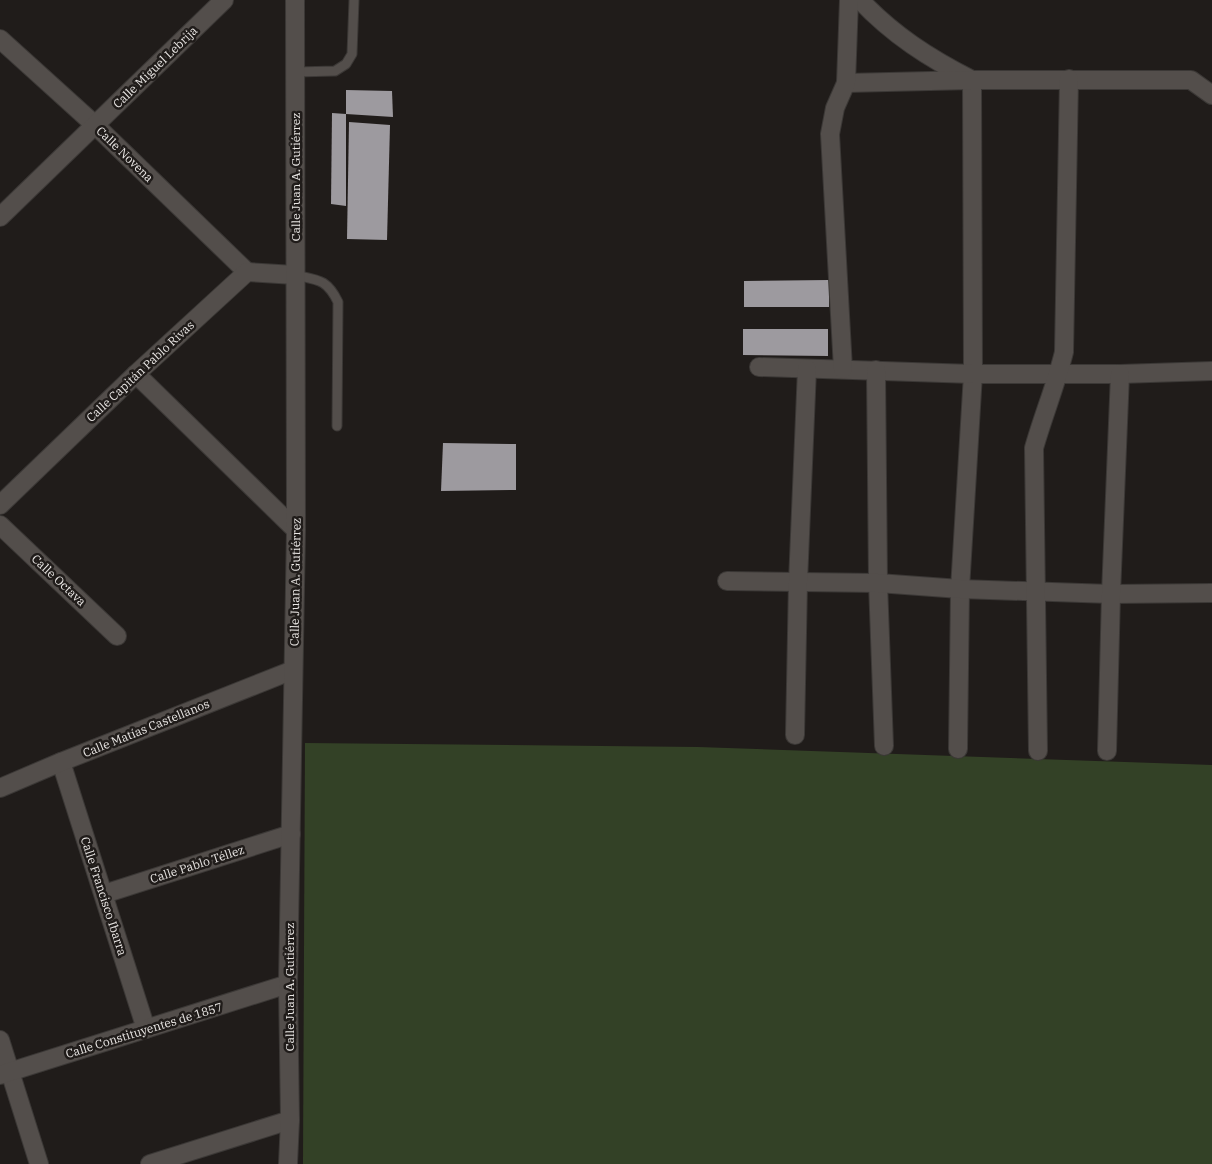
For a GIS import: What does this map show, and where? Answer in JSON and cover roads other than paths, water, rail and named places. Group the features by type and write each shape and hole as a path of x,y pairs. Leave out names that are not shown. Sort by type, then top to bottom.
{"street":[{"name":"Calle Miguel Lebrija","path":"0,217 224,0"},
{"name":"Calle Juan A. Gutiérrez","path":"288,1164 290,1120 288,984 296,530 295,0"},
{"path":"843,369 830,134 835,108 846,83 849,0"},
{"path":"860,0 876,17 935,61 972,80"},
{"name":"Calle Novena","path":"0,39 95,125 247,272"},
{"path":"846,83 1069,79 1191,80 1212,95"},
{"path":"1038,750 1034,448 1064,352 1069,79"},
{"path":"958,749 960,589 973,374 972,80"},
{"path":"247,272 295,276"},
{"name":"Calle Capitán Pablo Rivas","path":"0,505 136,374 247,272"},
{"path":"759,367 973,374 1120,374 1212,371"},
{"path":"795,735 798,582 807,369"},
{"path":"876,370 878,583 884,746"},
{"path":"136,374 296,530"},
{"path":"1107,751 1120,374"},
{"name":"Calle Octava","path":"0,525 117,636"},
{"path":"727,581 878,583 960,589 1111,594 1212,593"},
{"name":"Calle Matías Castellanos","path":"0,788 293,670"},
{"name":"Calle Francisco Ibarra","path":"61,762 146,1029"},
{"name":"Calle Pablo Téllez","path":"104,894 291,834"},
{"name":"Calle Constituyentes de 1857","path":"5,1073 288,984"},
{"path":"0,1040 5,1073 39,1164"},
{"path":"150,1164 184,1159 290,1120"}],"lane":[{"path":"296,72 335,70 346,64 352,54 354,0"},
{"path":"295,276 320,280 332,290 338,302 336,426"}]}
